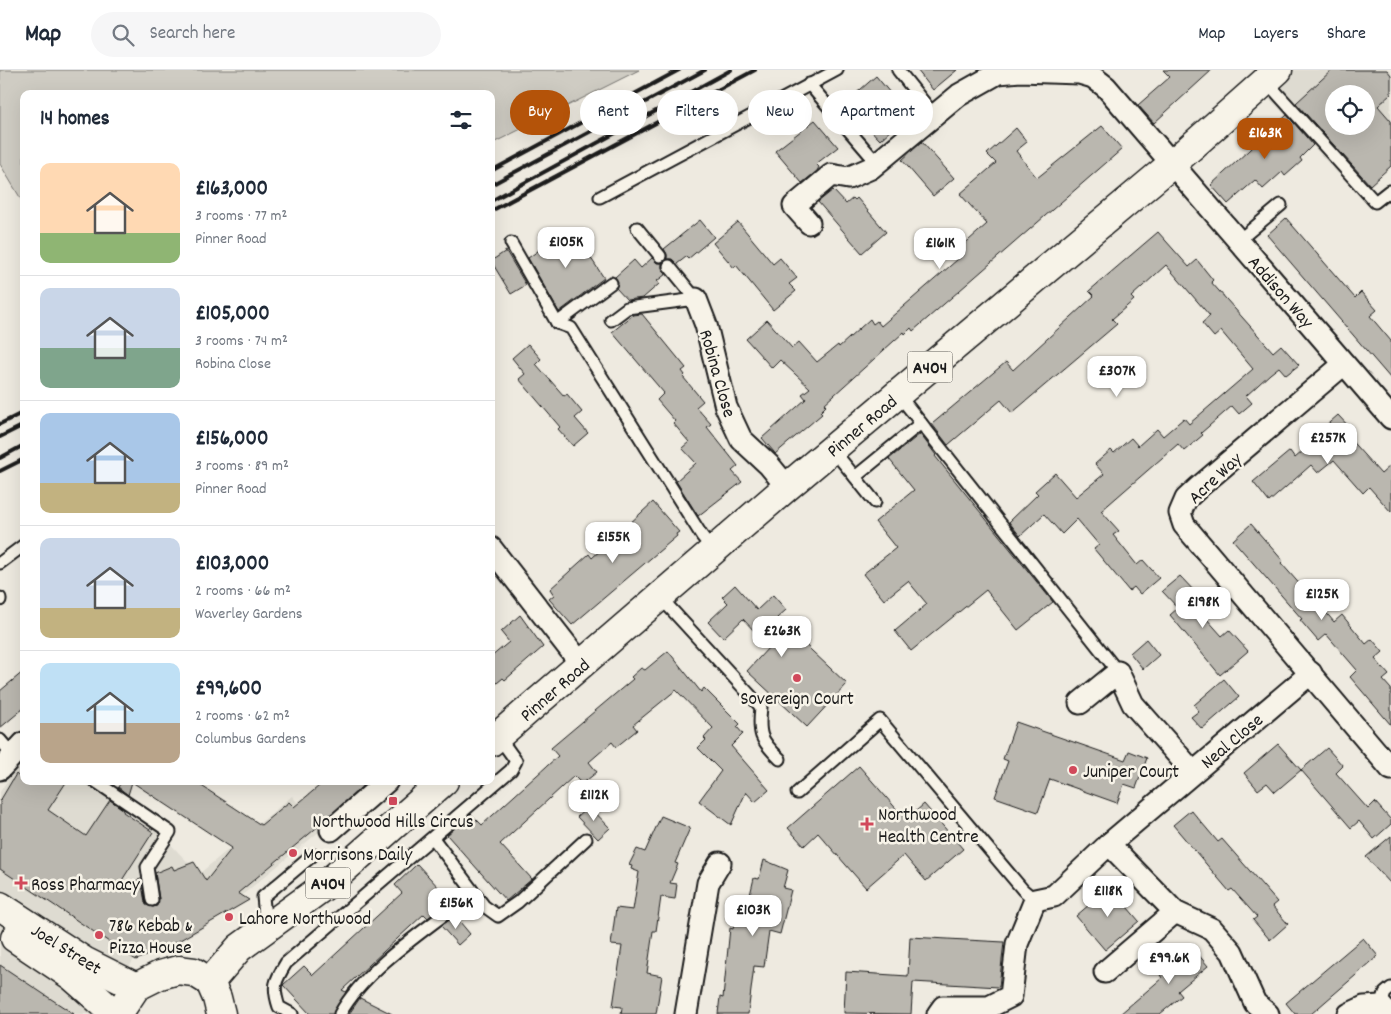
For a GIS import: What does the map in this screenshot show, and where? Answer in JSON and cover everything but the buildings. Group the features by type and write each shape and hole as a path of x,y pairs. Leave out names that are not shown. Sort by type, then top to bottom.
{"main road":[{"name":"Pinner Road","path":"495,739 832,449 1172,164 1270,74"},
{"name":"A404","path":"210,982 239,948 327,884 439,785"},
{"name":"Joel Street","path":"0,906 84,961 136,987"},
{"name":"Joel Street","path":"0,928 73,977 117,1014"},
{"path":"117,1014 136,987 160,974 178,970 194,972 210,982 218,998 221,1014"}],"street":[{"name":"Addison Way","path":"809,223 794,206 831,175 848,178 871,168 959,95 998,73 1020,71 1079,73 1093,77 1106,87 1391,418"},
{"name":"Robina Close","path":"696,299 706,326 726,407 741,439 770,465 788,487"},
{"name":"Acre Way","path":"1344,364 1199,487 1186,499 1180,513 1184,524 1391,769"},
{"path":"495,553 582,664"},
{"path":"1080,703 1118,672 1133,704 1193,772"},
{"name":"Neal Close","path":"1035,900 1054,896 1109,844 1311,673"},
{"path":"331,830 382,785"},
{"path":"1109,844 1176,912 1212,929 1232,952 1255,1003 1268,1014"},
{"path":"686,1014 708,883 720,863"},
{"path":"938,1014 943,1007 990,1007 1012,996 1017,944 1035,900"},
{"path":"1105,972 1176,912"},
{"path":"1349,1014 1364,1007 1387,1003"}],"lane":[{"path":"600,197 837,70"},
{"path":"898,70 934,115"},
{"path":"1270,74 1375,202 1388,191 1391,194"},
{"path":"809,84 877,163"},
{"path":"1238,241 1281,205"},
{"path":"637,228 660,256"},
{"path":"511,243 557,322 571,328 702,536 714,551"},
{"path":"668,266 696,299"},
{"path":"557,322 611,283"},
{"path":"611,320 627,308 696,299"},
{"path":"898,394 1118,672"},
{"path":"855,477 921,422"},
{"path":"832,449 875,502"},
{"path":"0,563 20,548"},
{"path":"660,597 761,707 759,727 765,744 780,759"},
{"path":"797,793 880,720 1023,890 1035,900"},
{"path":"495,739 516,761 511,770 495,784"},
{"path":"101,785 170,832 147,867 152,900"},
{"path":"292,1014 279,1007 275,994 275,982 286,962 494,785"},
{"path":"433,838 484,906 498,916 518,902 586,838"},
{"path":"266,928 263,897 312,855"},
{"path":"340,1014 347,1001 380,966 474,893"}],"shaded area":[{"path":"0,70 639,70 599,90 580,90 580,100 570,104 570,90 510,90 510,134 495,142 495,90 20,90 20,197 0,164"},
{"path":"1278,70 1391,70 1391,108 1389,110 1391,113 1391,131 1338,174 1276,105 1257,89"},
{"path":"20,765 20,785 93,785 156,829 199,874 292,796 320,831 196,933 140,951 96,1014 0,1014 0,792 14,770"}],"railway":[{"path":"495,169 679,70"},
{"path":"495,183 705,70"},
{"path":"495,199 731,70"},
{"path":"495,209 755,70"},
{"path":"0,424 20,414"},
{"path":"0,437 20,427"},
{"path":"0,458 20,447"},
{"path":"0,471 20,461"}],"place":[{"name":"Sovereign Court","path":"797,678"},
{"name":"Juniper Court","path":"1073,770"},
{"name":"Northwood Hills Circus","path":"393,801"},
{"name":"Northwood Health Centre","path":"867,824"},
{"name":"Morrisons Daily","path":"293,853"},
{"name":"Ross Pharmacy","path":"21,883"},
{"name":"Lahore Northwood","path":"229,917"},
{"name":"786 Kebab & Pizza House","path":"99,935"}]}
